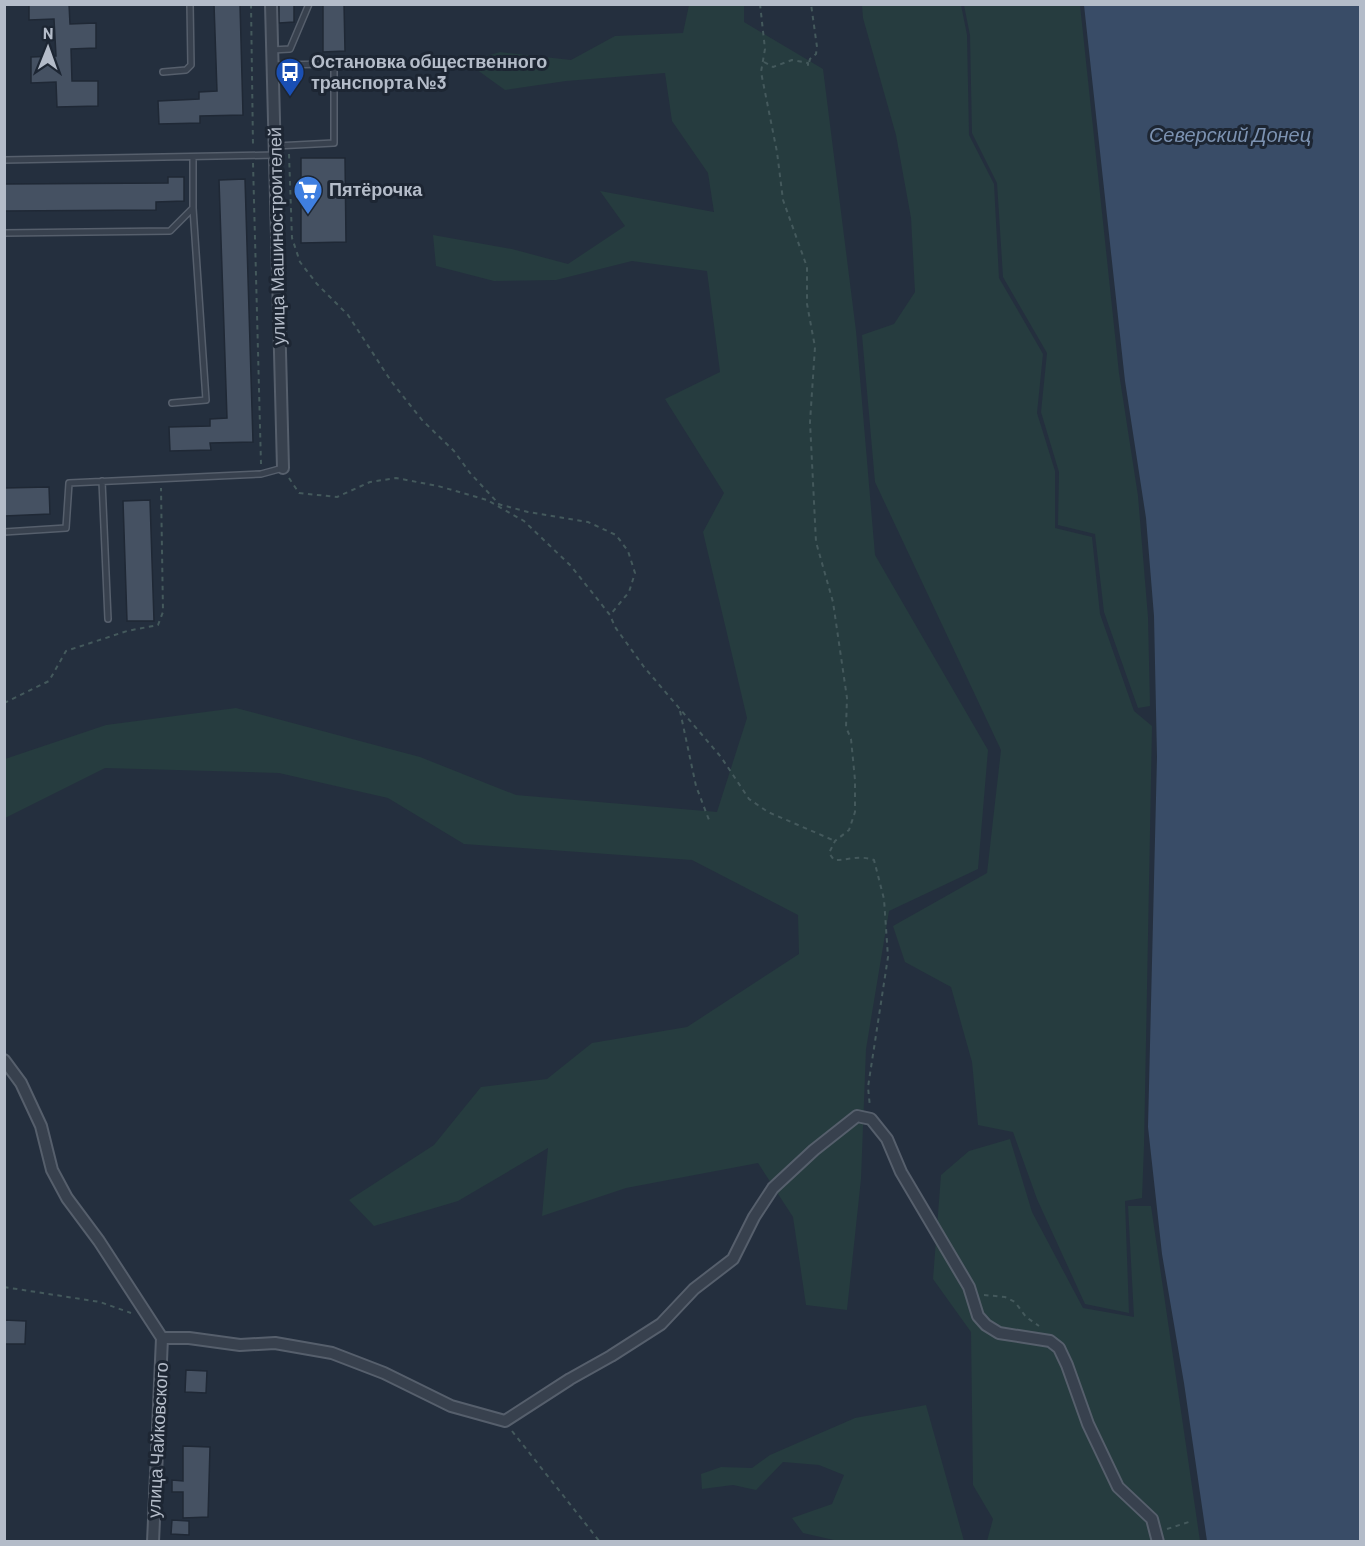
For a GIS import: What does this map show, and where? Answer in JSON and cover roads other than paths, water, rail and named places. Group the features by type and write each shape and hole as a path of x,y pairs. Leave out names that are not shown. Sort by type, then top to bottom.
{"street":[{"name":"улица Машиностроителей","path":"271,4 283,468"},
{"path":"4,1060 21,1083 41,1126 52,1170 67,1198 99,1241 162,1338 189,1338 240,1345 275,1343 332,1353 384,1372 451,1406 505,1421 570,1378 611,1356 661,1324 694,1289 733,1259 754,1217 773,1188 840,1127 857,1116 871,1119 887,1139 901,1172 969,1287 978,1316 986,1325 999,1333 1050,1341 1059,1348 1088,1424 1118,1487 1152,1519 1157,1537"},
{"name":"улица Чайковского","path":"153,1542 162,1338"}],"lane":[{"path":"163,72 186,70 191,65 190,4"},
{"path":"272,50 290,49 309,4"},
{"path":"4,160 253,156 276,151 289,145 334,143 334,64 272,65"},
{"path":"172,403 206,400 193,208 193,157"},
{"path":"4,233 170,231 193,208"},
{"path":"4,532 66,528 69,483 261,474 283,468"},
{"path":"102,481 108,620"}],"water":[{"name":"Северский Донец","path":"1084,5 1360,5 1360,1541 1207,1541 1162,1254 1148,1127 1157,757 1154,616 1146,518 1125,381"}],"place":[{"name":"Остановка общественного транспорта №3","path":"290,98"},
{"name":"Пятёрочка","path":"308,216"}]}
